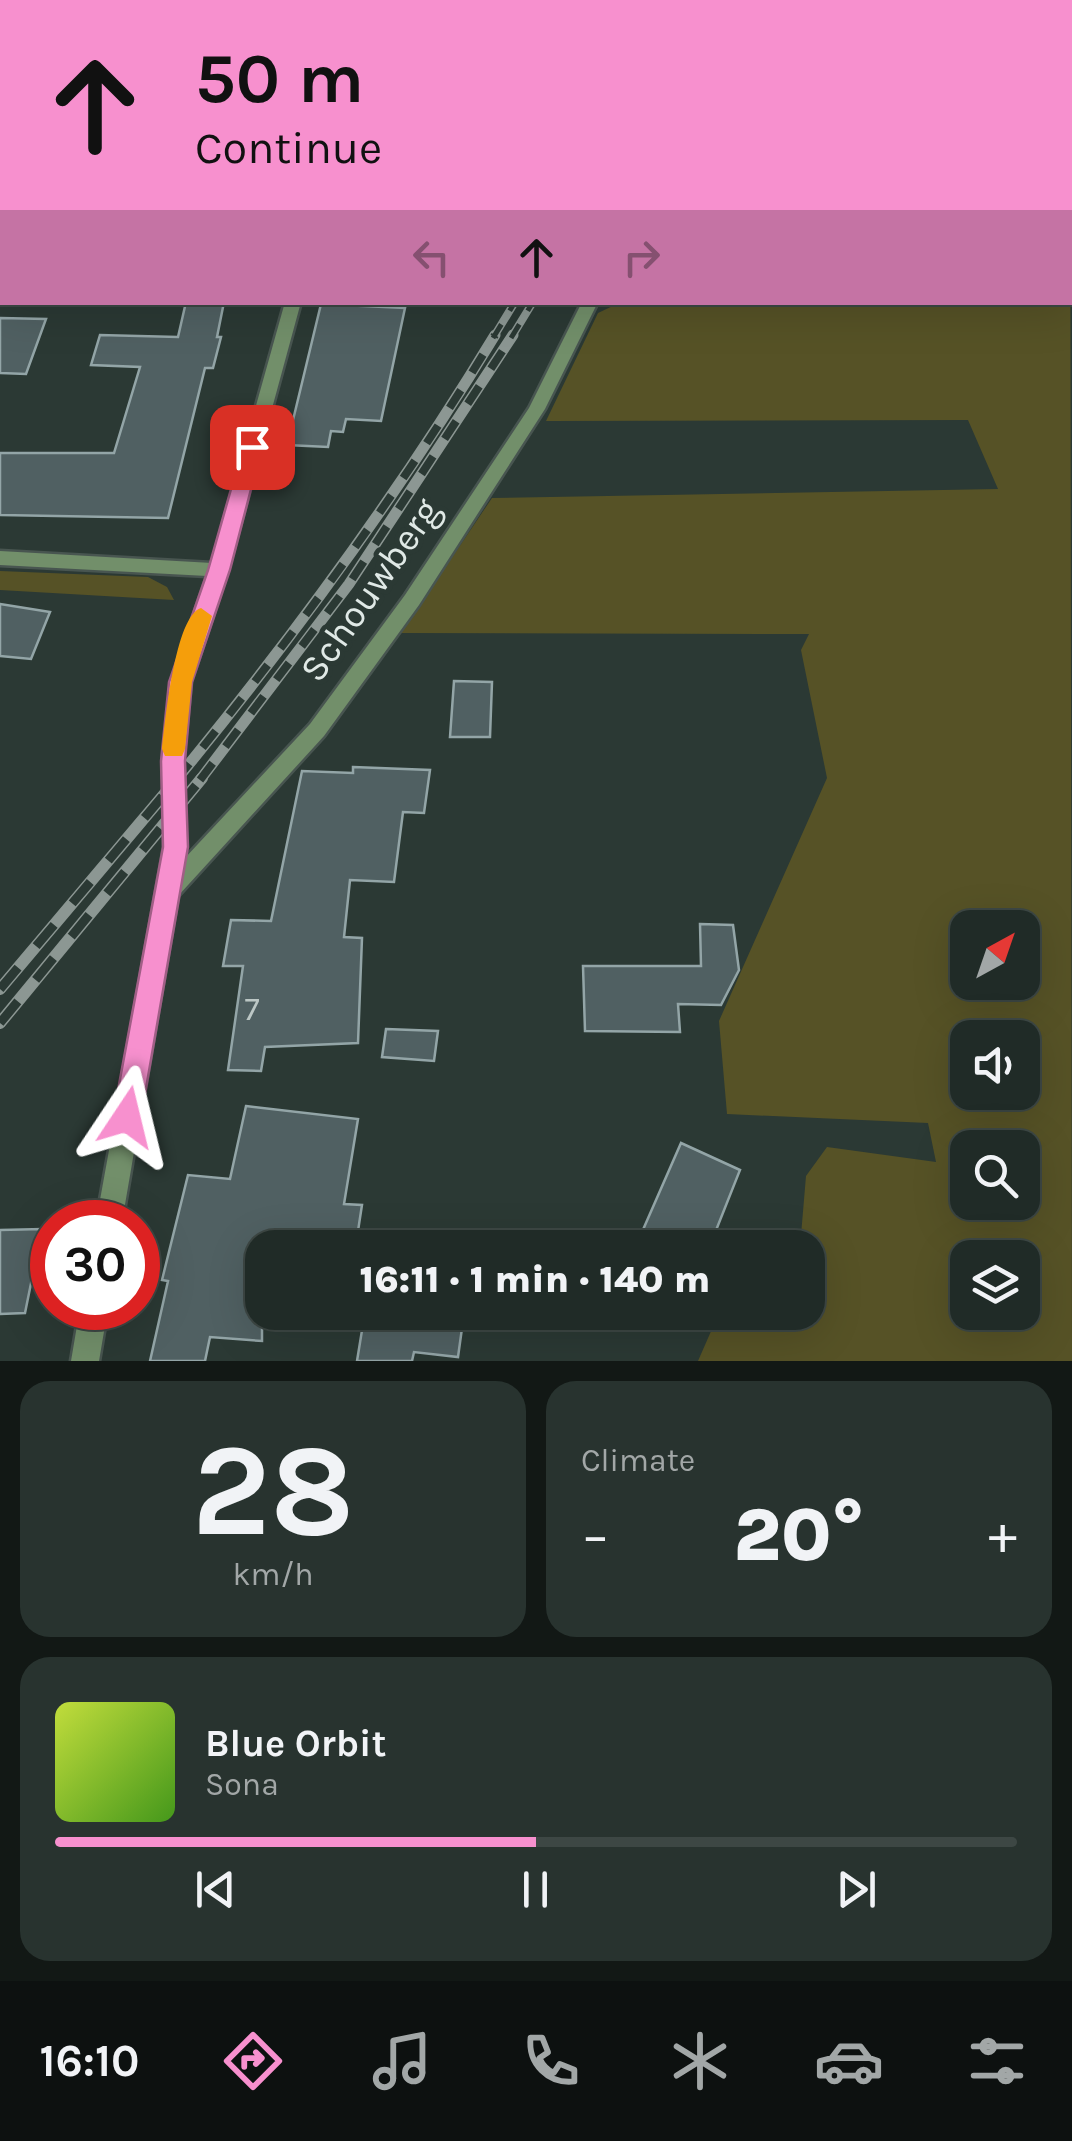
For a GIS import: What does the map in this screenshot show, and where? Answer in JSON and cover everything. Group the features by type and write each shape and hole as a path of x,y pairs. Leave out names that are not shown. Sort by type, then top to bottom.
{"street":[{"path":"113,1200 168,890 176,815 173,761 180,682 219,570 292,305"},
{"name":"Schouwberg","path":"168,890 318,730 412,600 537,409 589,305"},
{"path":"0,558 219,570"},
{"path":"85,1361 90,1330"}],"shaded area":[{"path":"615,305 1070,305 1072,1361 698,1361 712,1330 825,1330 825,1230 801,1230 806,1176 827,1147 936,1162 928,1123 727,1114 719,1021 827,778 801,650 809,634 401,633 492,498 998,489 968,420 546,421 598,313"},
{"path":"0,571 148,577 167,587 174,600 0,590"}],"building":[{"path":"185,305 223,305 213,368 205,368 168,518 0,515 0,453 114,453 140,367 91,365 100,335 178,337"},
{"path":"321,305 405,308 381,421 346,419 343,432 331,431 328,447 287,445"},
{"path":"0,318 46,319 26,374 0,373"},
{"path":"0,604 50,612 31,659 0,656"},
{"path":"454,681 492,682 490,737 450,737"},
{"path":"353,767 430,770 424,813 403,812 394,882 350,880 344,937 362,938 358,1043 265,1047 261,1071 228,1070 243,966 223,966 231,920 271,921 302,771 353,773"},
{"path":"700,924 733,925 739,970 721,1005 678,1004 680,1032 585,1031 583,966 701,966"},
{"path":"386,1029 438,1031 434,1061 382,1057"},
{"path":"246,1106 358,1119 344,1204 362,1205 358,1230 245,1230 245,1330 262,1330 262,1341 210,1337 205,1361 150,1361 168,1281 162,1280 188,1175 230,1179"},
{"path":"681,1143 740,1170 716,1230 643,1230"},
{"path":"30,1229 30,1288 25,1313 0,1314 0,1230"},
{"path":"362,1330 462,1330 458,1357 414,1352 412,1361 357,1361"}],"railway":[{"path":"493,338 513,305"},
{"path":"511,338 531,305"},
{"path":"176,780 343,564 495,335"},
{"path":"200,780 349,584 513,335"},
{"path":"0,989 178,778"},
{"path":"0,1023 202,778"}],"slow traffic":[{"path":"174,749 180,682 201,616"}],"route":[{"path":"127,1117 175,847 173,761 180,682 219,570 252,447"}]}
